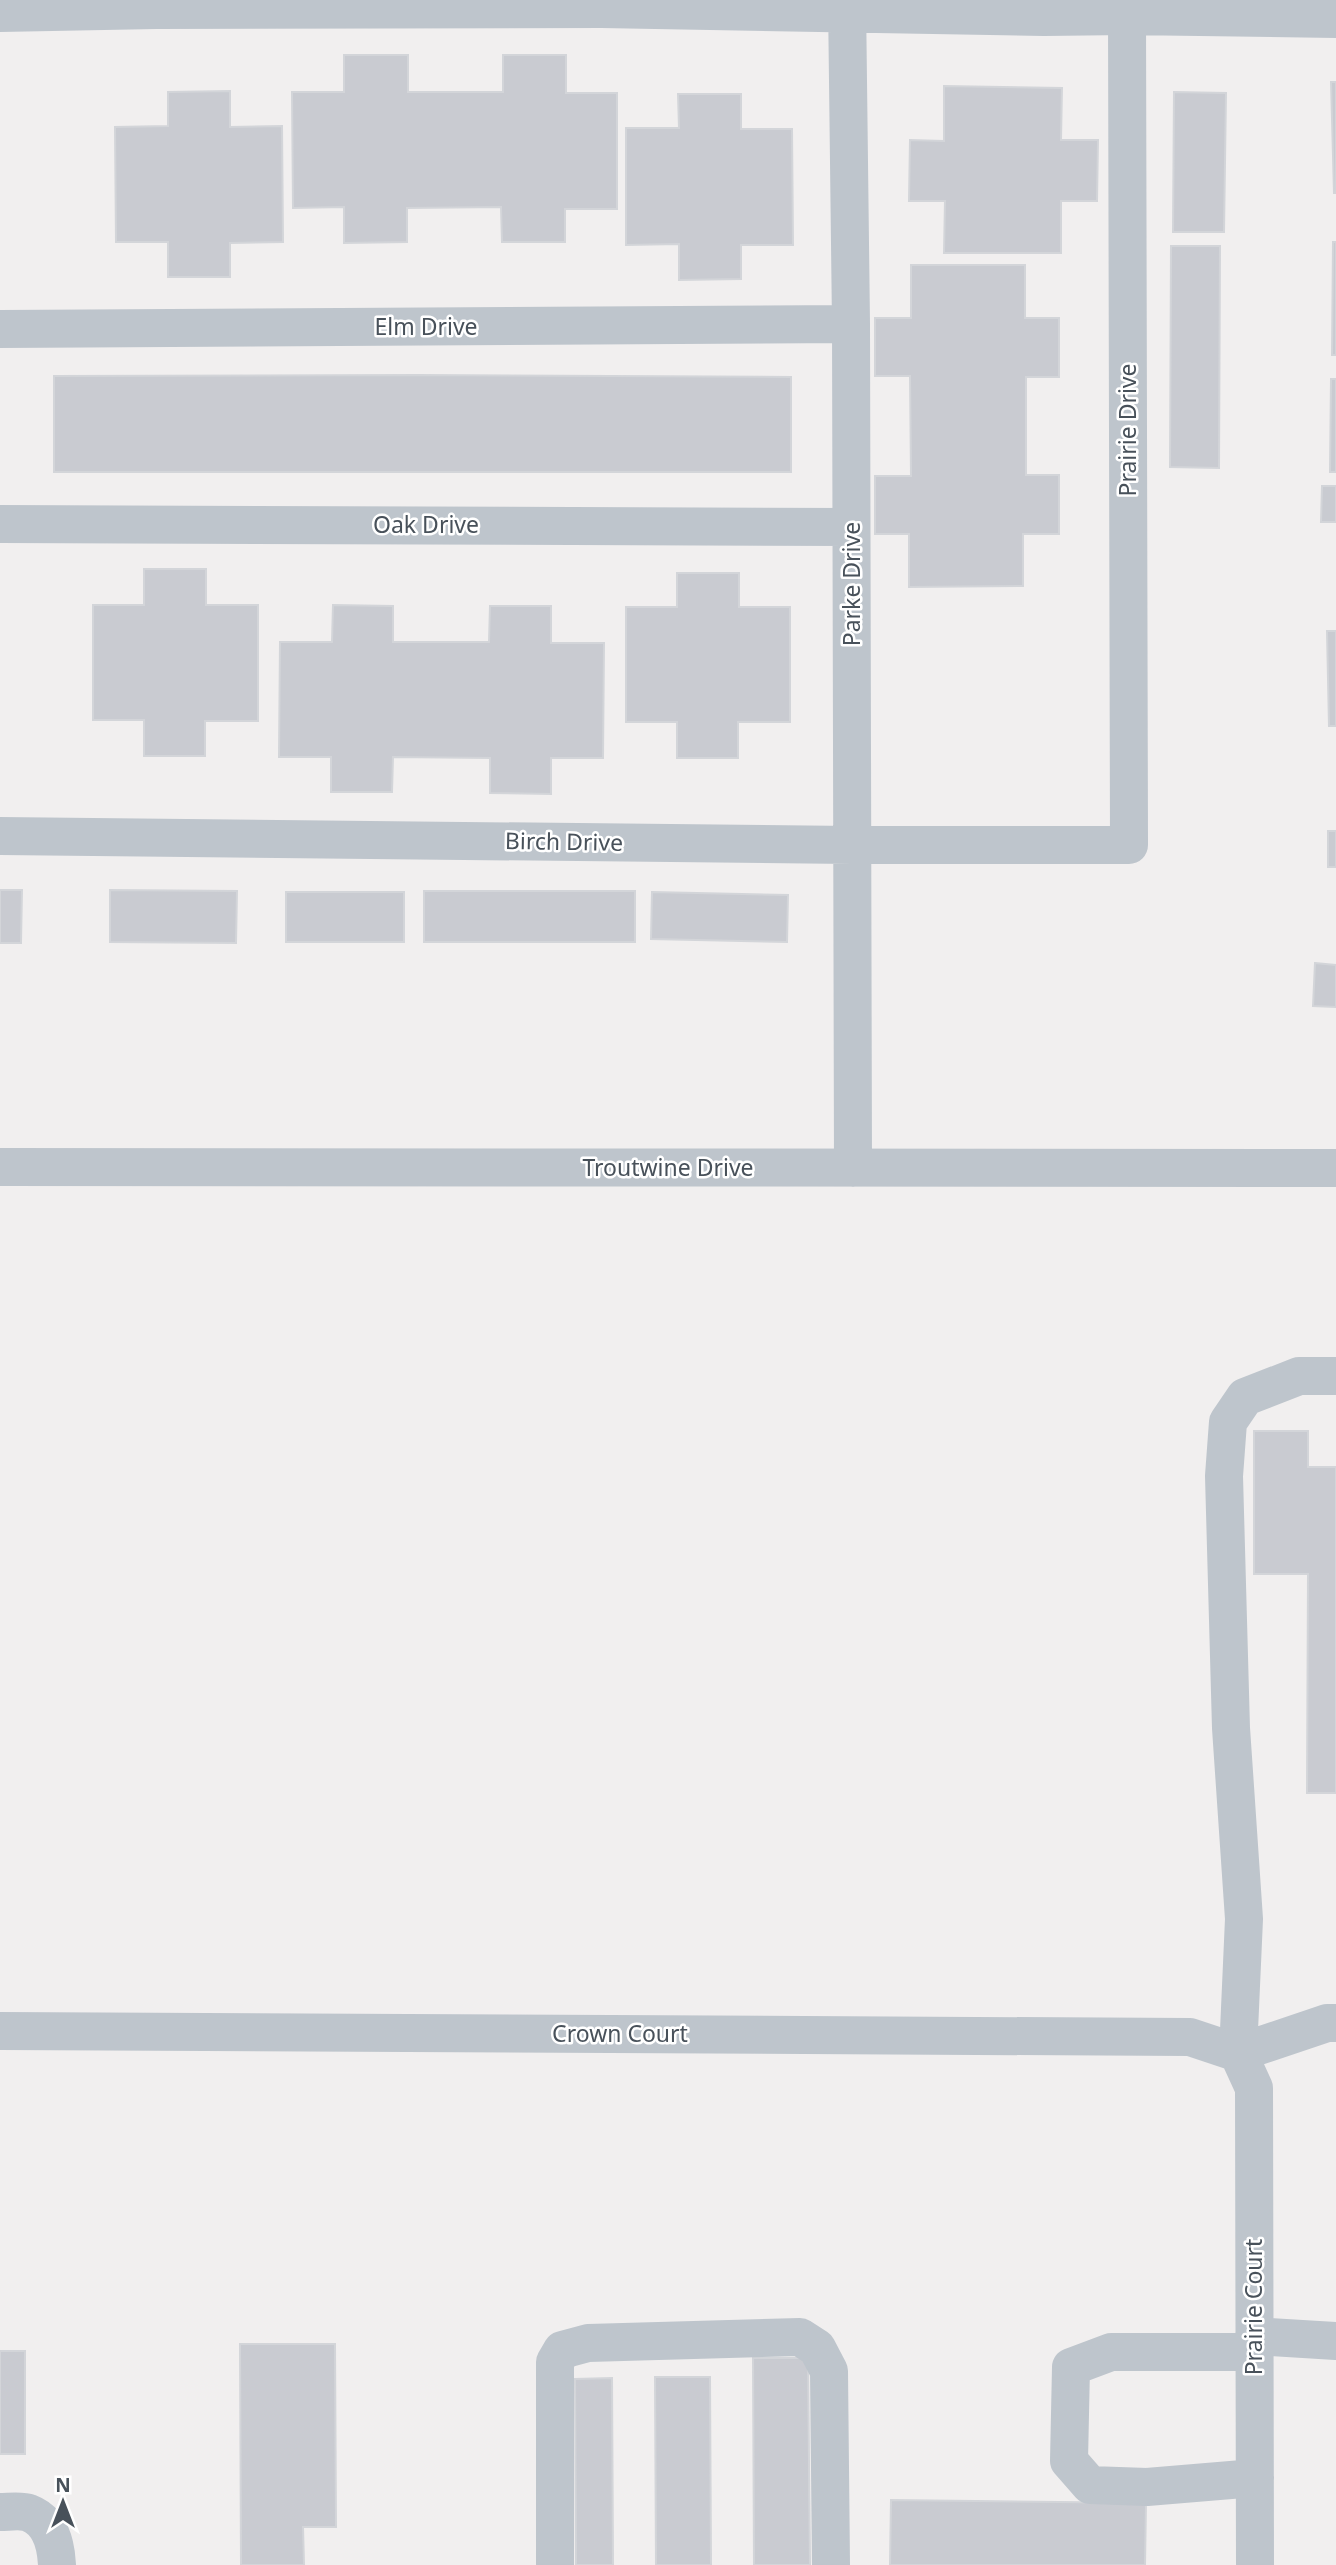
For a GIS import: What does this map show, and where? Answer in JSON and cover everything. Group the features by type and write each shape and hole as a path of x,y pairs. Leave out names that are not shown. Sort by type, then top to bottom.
{"street":[{"path":"0,13 156,5 601,4 1044,8 1127,16 1287,9 1336,19"},
{"name":"Parke Drive","path":"846,6 851,324 853,1168"},
{"name":"Prairie Drive","path":"1127,16 1129,845"},
{"name":"Elm Drive","path":"0,330 851,324"},
{"name":"Oak Drive","path":"0,524 852,527"},
{"name":"Birch Drive","path":"0,836 852,845 1129,845"},
{"name":"Troutwine Drive","path":"0,1167 1336,1168"},
{"path":"1336,1376 1299,1376 1245,1397 1228,1422 1224,1476 1231,1728 1244,1919 1238,2053 1326,2023 1336,2024"},
{"name":"Crown Court","path":"0,2031 1190,2037 1238,2053"},
{"name":"Prairie Court","path":"1238,2053 1254,2088 1255,2565"},
{"path":"555,2565 555,2362 562,2350 588,2343 800,2337 817,2348 829,2371 831,2565"},
{"path":"1255,2478 1147,2487 1090,2485 1069,2460 1071,2367 1111,2352 1336,2341"},
{"path":"0,2512 27,2512 43,2522 56,2546 57,2565"}],"building":[{"path":"344,55 408,55 408,92 503,92 503,55 566,55 566,93 617,93 617,209 565,209 565,242 502,242 501,207 407,208 407,242 344,243 344,207 293,208 292,92 344,92"},
{"path":"1331,82 1336,82 1336,193 1334,193"},
{"path":"944,86 1062,88 1061,140 1098,140 1097,201 1061,201 1061,253 944,253 945,201 909,201 910,140 944,141"},
{"path":"230,91 230,127 282,126 283,242 230,243 230,277 168,277 168,242 116,242 115,127 168,126 168,92"},
{"path":"1174,92 1226,93 1224,232 1173,232"},
{"path":"678,94 741,94 741,129 792,129 793,245 741,245 741,279 679,280 679,244 626,245 626,128 679,128"},
{"path":"1333,242 1336,242 1336,355 1332,355"},
{"path":"1171,246 1220,246 1219,468 1170,467"},
{"path":"911,265 1025,265 1025,318 1059,318 1059,377 1026,377 1026,475 1059,475 1059,534 1023,534 1023,586 909,587 909,534 875,534 875,476 911,476 910,376 875,376 875,318 911,318"},
{"path":"54,376 791,377 791,472 54,472"},
{"path":"1331,379 1336,379 1336,472 1330,472"},
{"path":"1322,486 1336,486 1336,522 1321,522"},
{"path":"144,569 206,569 206,605 258,605 258,721 205,721 205,756 144,756 144,720 93,720 93,605 144,605"},
{"path":"677,573 739,573 739,607 790,607 790,722 738,722 738,758 677,758 677,722 626,722 626,607 677,607"},
{"path":"333,605 393,606 393,642 489,642 490,606 551,606 551,643 604,643 603,758 551,758 551,794 490,793 490,758 393,757 392,792 331,792 331,757 279,757 280,642 332,642"},
{"path":"1327,631 1336,631 1336,726 1329,726"},
{"path":"1328,831 1336,831 1336,867 1328,867"},
{"path":"0,890 22,890 21,943 0,943"},
{"path":"110,890 237,891 236,943 110,942"},
{"path":"424,891 635,891 635,942 424,942"},
{"path":"286,892 404,892 404,942 286,942"},
{"path":"652,892 788,895 787,942 651,939"},
{"path":"1315,963 1336,965 1336,1007 1313,1006"},
{"path":"1254,1431 1308,1431 1308,1467 1336,1467 1336,1793 1307,1793 1308,1574 1254,1574"},
{"path":"240,2344 335,2344 336,2527 303,2527 304,2565 241,2565"},
{"path":"0,2351 25,2351 25,2454 0,2454"},
{"path":"753,2358 808,2358 810,2565 754,2565"},
{"path":"655,2377 710,2377 711,2565 656,2565"},
{"path":"612,2378 613,2565 576,2565 575,2379"},
{"path":"891,2500 1146,2503 1145,2565 890,2565"}]}
